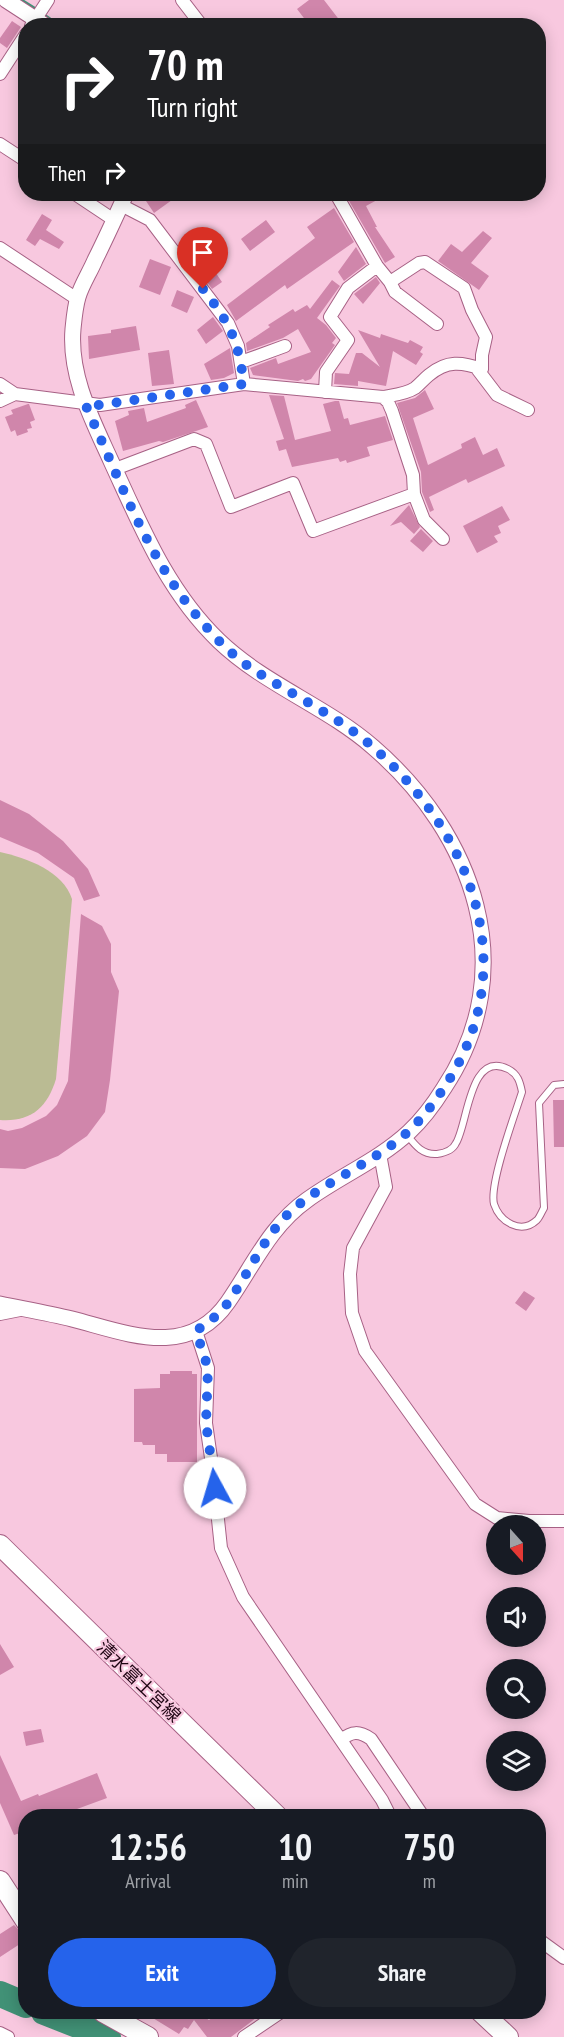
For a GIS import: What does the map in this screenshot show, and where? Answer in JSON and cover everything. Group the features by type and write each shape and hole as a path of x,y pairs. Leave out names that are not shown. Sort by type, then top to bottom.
{"main road":[{"name":"清水富士宮線","path":"0,1545 270,1809"},
{"path":"0,1881 18,1909"},
{"path":"116,2019 148,2037"},
{"path":"489,2019 508,2037"}],"street":[{"path":"6,0 31,18"},
{"path":"40,18 48,0"},
{"path":"182,0 196,18"},
{"path":"0,74 18,46"},
{"path":"0,144 18,156"},
{"path":"101,201 120,206 150,220 228,323 238,346 244,384"},
{"path":"340,201 377,266 395,292 437,324"},
{"path":"0,1304 159,1339 180,1337 196,1331 211,1321 226,1305 259,1251 284,1219 307,1200 380,1154 406,1134 430,1109 456,1069 474,1028 480,1007 484,963 477,903 465,870 432,811 414,787 393,766 348,727 252,669 204,625 174,587 154,555 85,404 75,366 73,335 77,299 120,206"},
{"path":"0,248 77,299"},
{"path":"390,282 419,262 425,262 464,288 486,337 482,355 483,369"},
{"path":"326,392 326,372 348,340 330,317 348,288 377,266"},
{"path":"241,362 285,346"},
{"path":"0,384 15,394 100,405 244,384 383,397 415,388 432,373 459,362 483,369"},
{"path":"483,369 478,370 497,395 528,410"},
{"path":"0,401 15,394"},
{"path":"383,397 392,411 413,475 414,494 424,520 443,539"},
{"path":"115,469 194,439 206,444 231,507 293,483 313,531 414,494"},
{"path":"380,1154 386,1187 353,1248 350,1274 352,1313 365,1351 476,1504 497,1518 564,1521"},
{"path":"0,1314 24,1309"},
{"path":"196,1331 208,1368 206,1423 221,1548 243,1597 386,1809"},
{"path":"340,1740 350,1732 362,1733 371,1739 418,1809"},
{"path":"546,1945 564,1958"},
{"path":"244,2037 271,2019"},
{"path":"0,2033 8,2037"}],"lane":[{"path":"406,1134 420,1150 430,1155 444,1153 456,1144 479,1075 490,1068 502,1066 513,1071 520,1080 522,1092 495,1181 493,1200 498,1214 507,1223 526,1227 537,1220 544,1208 539,1103 554,1085 564,1084"}],"green space":[{"path":"0,852 43,867 61,881 72,899 56,1079 48,1098 36,1111 21,1119 11,1120 0,1120"}],"building":[{"path":"309,0 324,0 338,18 304,18 297,9"},
{"path":"12,21 18,25 18,32 7,48 0,43 0,38"},
{"path":"146,201 171,201 154,213"},
{"path":"349,201 375,201 366,206 377,227 375,227 395,257 385,263"},
{"path":"334,208 354,242 287,289 285,285 236,321 227,305 315,238 307,227"},
{"path":"42,214 52,220 46,230 64,242 59,249 40,239 35,246 26,240"},
{"path":"266,220 275,232 250,251 241,239"},
{"path":"483,231 492,238 471,263 489,276 479,290 438,261 451,244 462,252"},
{"path":"356,247 366,264 344,281 338,272"},
{"path":"150,259 171,267 160,295 139,287"},
{"path":"207,260 222,282 212,289 196,267"},
{"path":"376,277 380,283 363,304 354,294"},
{"path":"332,280 340,286 317,318 336,338 332,343 335,345 311,379 298,381 253,375 250,368 276,358 278,364 311,352 298,329 283,338 247,351 246,343 293,309 295,312 307,305 310,309"},
{"path":"177,290 194,297 187,313 171,306"},
{"path":"213,317 223,331 206,344 197,330"},
{"path":"136,326 140,350 89,359 88,336"},
{"path":"358,330 380,338 381,334 408,343 410,340 423,347 420,352 423,354 416,365 393,351 386,386 358,381 358,386 334,384 335,373 349,374 356,353 362,353 380,367"},
{"path":"230,348 234,373 224,378 211,380 204,364"},
{"path":"169,350 174,384 152,386 148,353"},
{"path":"425,390 434,409 413,418 428,465 462,448 461,444 475,437 483,455 497,448 505,466 468,483 466,479 429,497 434,510 430,512 422,492 421,472 397,403 415,398"},
{"path":"269,395 284,396 295,440 331,431 323,404 339,401 344,419 348,418 350,425 385,416 393,440 367,447 370,456 347,463 346,460 340,462 338,458 292,467 286,449 279,451 276,441 284,439"},
{"path":"196,400 208,427 163,442 159,441 123,451 115,421 129,415 128,411 144,408 147,422 186,408 185,405"},
{"path":"29,404 35,420 30,422 32,428 17,436 15,430 11,432 5,417 13,414 11,410"},
{"path":"409,505 420,527 414,534 401,522 390,526"},
{"path":"502,506 510,520 498,526 501,533 494,536 498,542 477,553 463,526"},
{"path":"421,529 433,541 423,552 410,541"},
{"path":"0,800 29,814 63,841 88,869 100,896 84,901 74,878 38,853 0,837"},
{"path":"81,914 102,926 111,944 111,972 119,991 105,1112 87,1136 58,1156 25,1169 0,1168 0,1129 8,1131 22,1128 46,1116 57,1105 68,1081"},
{"path":"553,1100 564,1100 564,1147 554,1147"},
{"path":"524,1291 535,1298 526,1311 515,1303"},
{"path":"170,1371 192,1371 192,1374 197,1374 197,1462 167,1462 167,1454 155,1454 155,1445 134,1442 134,1389 160,1388 160,1374 170,1374"},
{"path":"0,1644 14,1667 0,1675"},
{"path":"41,1729 44,1742 26,1746 23,1732"},
{"path":"0,1755 21,1801 97,1773 107,1798 77,1809 18,1809 18,1834 14,1835 0,1803"},
{"path":"14,1925 18,1929 18,1945 0,1957 0,1934"},
{"path":"154,2019 255,2019 231,2037 207,2037 194,2020 188,2029 184,2027 179,2034"}],"waterway":[{"path":"20,0 39,12"},
{"path":"0,1994 18,2002"},
{"path":"62,2019 108,2037"}],"route":[{"path":"203,289 228,323 238,346 244,384 100,405 85,404 154,555 186,604 220,642 252,669 348,727 373,747 414,787 432,811 465,870 477,903 484,963 480,1007 474,1028 456,1069 430,1109 406,1134 380,1154 307,1200 284,1219 259,1251 226,1305 211,1321 196,1331 208,1368 206,1423 215,1488"}]}
